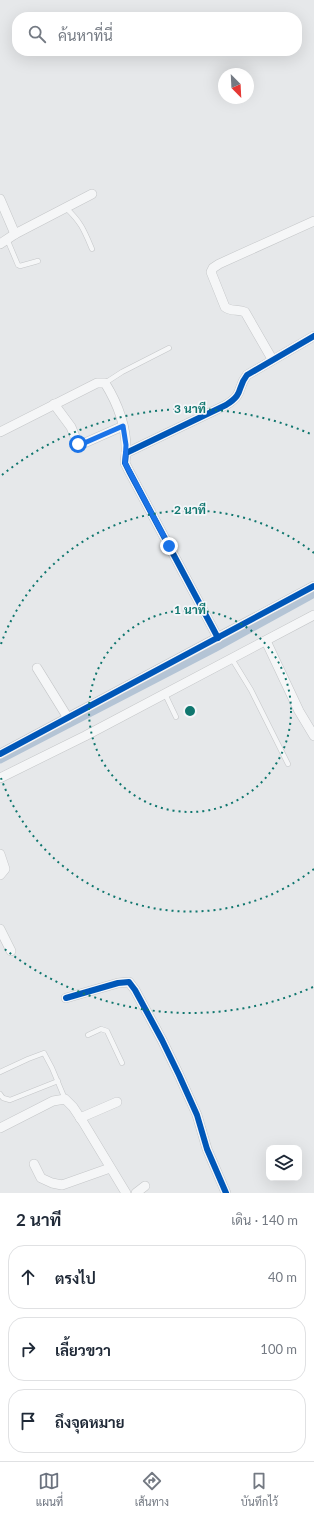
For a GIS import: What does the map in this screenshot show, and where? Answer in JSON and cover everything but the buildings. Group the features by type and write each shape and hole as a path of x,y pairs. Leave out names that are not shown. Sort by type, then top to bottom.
{"street":[{"path":"0,199 8,239 92,194"},
{"path":"272,359 245,312 242,310 229,310 225,307 211,272 213,268 220,264 314,221"},
{"path":"126,453 236,399 240,393 243,380 247,375 272,359 314,336"},
{"path":"0,432 97,382 105,383 119,410 123,426 126,445 124,460 218,638"},
{"path":"54,404 71,427 78,444 80,445 123,426"},
{"path":"0,754 314,586"},
{"path":"0,778 232,660 314,615"},
{"path":"266,641 299,711 314,736"},
{"path":"37,668 68,718"},
{"path":"0,854 5,869 0,875"},
{"path":"0,929 11,951"},
{"path":"66,998 118,983 129,982 135,990 162,1040 197,1115 208,1149 226,1193"},
{"path":"0,1128 53,1101 65,1099 80,1118 126,1193"},
{"path":"80,1118 117,1102"},
{"path":"34,1164 41,1178 52,1183 62,1185 110,1168"},
{"path":"136,1193 145,1186"}],"lane":[{"path":"66,208 83,227 92,249"},
{"path":"8,239 18,266 38,261"},
{"path":"105,383 122,372 169,348"},
{"path":"232,660 251,690 288,764"},
{"path":"165,694 176,717"},
{"path":"88,1035 101,1029 107,1031 122,1063"},
{"path":"0,1072 28,1059 46,1053 65,1099"},
{"path":"0,1094 3,1098 10,1100 58,1081"}],"waterway":[{"path":"0,759 214,648 314,593"}],"cycle path":[{"path":"218,638 125,463 126,453 226,405 236,397 247,375 314,336"},
{"path":"0,754 314,586"},
{"path":"66,998 118,983 129,982 135,990 162,1040 179,1075 197,1115 207,1149 226,1193"}],"route":[{"path":"78,444 80,445 108,431 123,426 126,445 125,463 169,546"}]}
